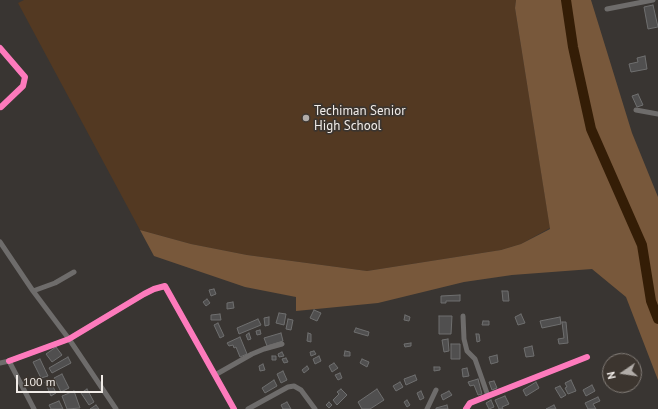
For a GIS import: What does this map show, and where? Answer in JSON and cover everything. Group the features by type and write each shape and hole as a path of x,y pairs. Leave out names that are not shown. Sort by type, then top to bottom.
{"street":[{"path":"607,10 653,0"},
{"path":"0,48 25,77 23,86 1,107"},
{"path":"636,110 658,114"},
{"path":"1,245 32,291 69,339 116,409"},
{"path":"32,291 55,283 74,272"},
{"path":"0,363 9,362 69,339 144,294 165,286 234,409"},
{"path":"463,316 464,339 467,351 475,359 488,396"},
{"path":"215,375 264,348 282,344"},
{"path":"466,409 470,403 587,357"},
{"path":"9,362 34,409"},
{"path":"248,409 288,387 294,386 301,390 315,409"},
{"path":"427,409 436,390"}],"shaded area":[{"name":"Techiman Senior High School","path":"24,0 516,0 515,8 550,228 521,244 501,250 367,271 247,255 191,244 140,230 18,3"},
{"path":"516,0 591,0 632,133 658,197 658,380 626,297 592,269 512,275 464,282 378,303 296,311 296,297 245,287 154,256 140,230 191,244 247,255 367,271 501,250 521,244 550,229 515,8"}],"building":[{"path":"653,5 658,27 648,29 644,7"},
{"path":"645,56 647,69 631,72 629,64 638,62 637,58"},
{"path":"638,94 643,105 637,107 632,96"},
{"path":"214,289 216,294 211,296 209,290"},
{"path":"502,291 508,291 509,301 503,301"},
{"path":"460,295 460,301 446,301 446,303 441,303 441,296"},
{"path":"207,299 210,303 206,306 203,302"},
{"path":"233,302 234,308 227,309 227,303"},
{"path":"314,310 321,313 317,321 310,318"},
{"path":"279,313 286,314 284,325 276,323"},
{"path":"220,314 221,320 211,320 211,315"},
{"path":"521,314 525,323 518,325 515,317"},
{"path":"405,315 410,317 409,321 404,320"},
{"path":"439,316 452,316 451,334 439,334"},
{"path":"269,317 269,325 265,326 264,318"},
{"path":"560,317 561,324 542,328 540,321"},
{"path":"258,319 261,325 239,334 237,328"},
{"path":"288,319 293,320 291,330 286,329"},
{"path":"483,321 489,321 489,325 482,325"},
{"path":"562,322 566,322 568,343 559,344 558,339 564,338"},
{"path":"218,323 224,336 220,338 214,325"},
{"path":"356,328 369,332 368,336 354,332"},
{"path":"260,330 261,334 257,335 256,331"},
{"path":"249,333 251,339 248,340 246,335"},
{"path":"281,333 283,341 267,346 264,338"},
{"path":"308,333 311,334 311,342 307,341"},
{"path":"476,334 479,334 480,341 477,342"},
{"path":"240,337 247,354 240,357 236,347 234,348 233,345 229,346 227,343"},
{"path":"448,339 449,351 444,352 442,340"},
{"path":"411,343 411,346 405,347 404,344"},
{"path":"451,344 460,344 460,359 451,359"},
{"path":"532,346 534,356 526,357 524,348"},
{"path":"56,347 62,355 52,362 46,354"},
{"path":"314,351 316,354 311,356 310,352"},
{"path":"345,351 350,352 350,356 344,356"},
{"path":"282,352 284,356 279,357 278,354"},
{"path":"497,355 498,362 491,364 489,357"},
{"path":"272,356 276,356 276,360 272,360"},
{"path":"319,356 321,361 315,364 313,359"},
{"path":"68,357 71,363 52,373 49,368"},
{"path":"286,358 288,362 284,363 282,359"},
{"path":"40,359 48,376 41,378 33,362"},
{"path":"362,359 369,362 367,367 360,363"},
{"path":"334,363 338,368 332,372 329,366"},
{"path":"263,364 265,370 260,371 259,366"},
{"path":"307,366 309,369 304,373 302,370"},
{"path":"434,367 440,367 440,370 434,371"},
{"path":"467,368 469,376 463,377 462,369"},
{"path":"283,371 287,380 281,383 277,374"},
{"path":"340,373 342,378 338,380 335,375"},
{"path":"62,374 69,388 61,392 54,378"},
{"path":"415,375 417,380 406,385 404,379"},
{"path":"478,379 482,394 478,395 474,385 470,386 468,382"},
{"path":"50,380 56,393 51,396 45,382"},
{"path":"274,380 277,386 265,393 262,388"},
{"path":"571,380 576,391 568,394 565,388 567,387 565,383"},
{"path":"494,381 497,388 492,390 489,382"},
{"path":"400,382 403,387 396,391 393,386"},
{"path":"536,382 539,388 526,396 523,390"},
{"path":"592,385 595,391 586,396 583,390"},
{"path":"560,386 566,395 561,398 555,388"},
{"path":"87,389 94,402 89,405 81,393"},
{"path":"341,389 347,395 337,405 333,400 339,394 337,392"},
{"path":"377,389 384,400 370,409 362,409 358,402"},
{"path":"74,391 80,408 67,409 62,396"},
{"path":"421,391 424,398 420,400 417,393"},
{"path":"449,391 452,395 443,400 441,395"},
{"path":"505,396 509,404 502,407 503,409 499,409 495,400"},
{"path":"598,397 600,401 593,404 596,409 588,409 585,403"},
{"path":"407,400 410,405 407,407 404,402"},
{"path":"491,400 494,407 489,409 486,403"},
{"path":"59,401 63,409 51,409 49,405"},
{"path":"287,402 291,409 283,409 281,405"},
{"path":"329,402 332,405 329,408 326,405"},
{"path":"96,405 99,409 90,409"},
{"path":"447,405 448,409 436,409 436,408"},
{"path":"554,405 556,409 546,409"}],"waterway":[{"path":"566,0 573,47 591,129 642,245 651,301 658,319"}],"cycle path":[{"path":"0,48 25,77 23,86 1,107"},
{"path":"9,361 69,339 144,294 165,286 234,409"},
{"path":"466,409 470,403 587,357"}],"place":[{"name":"Techiman Senior High School","path":"306,118"}]}
